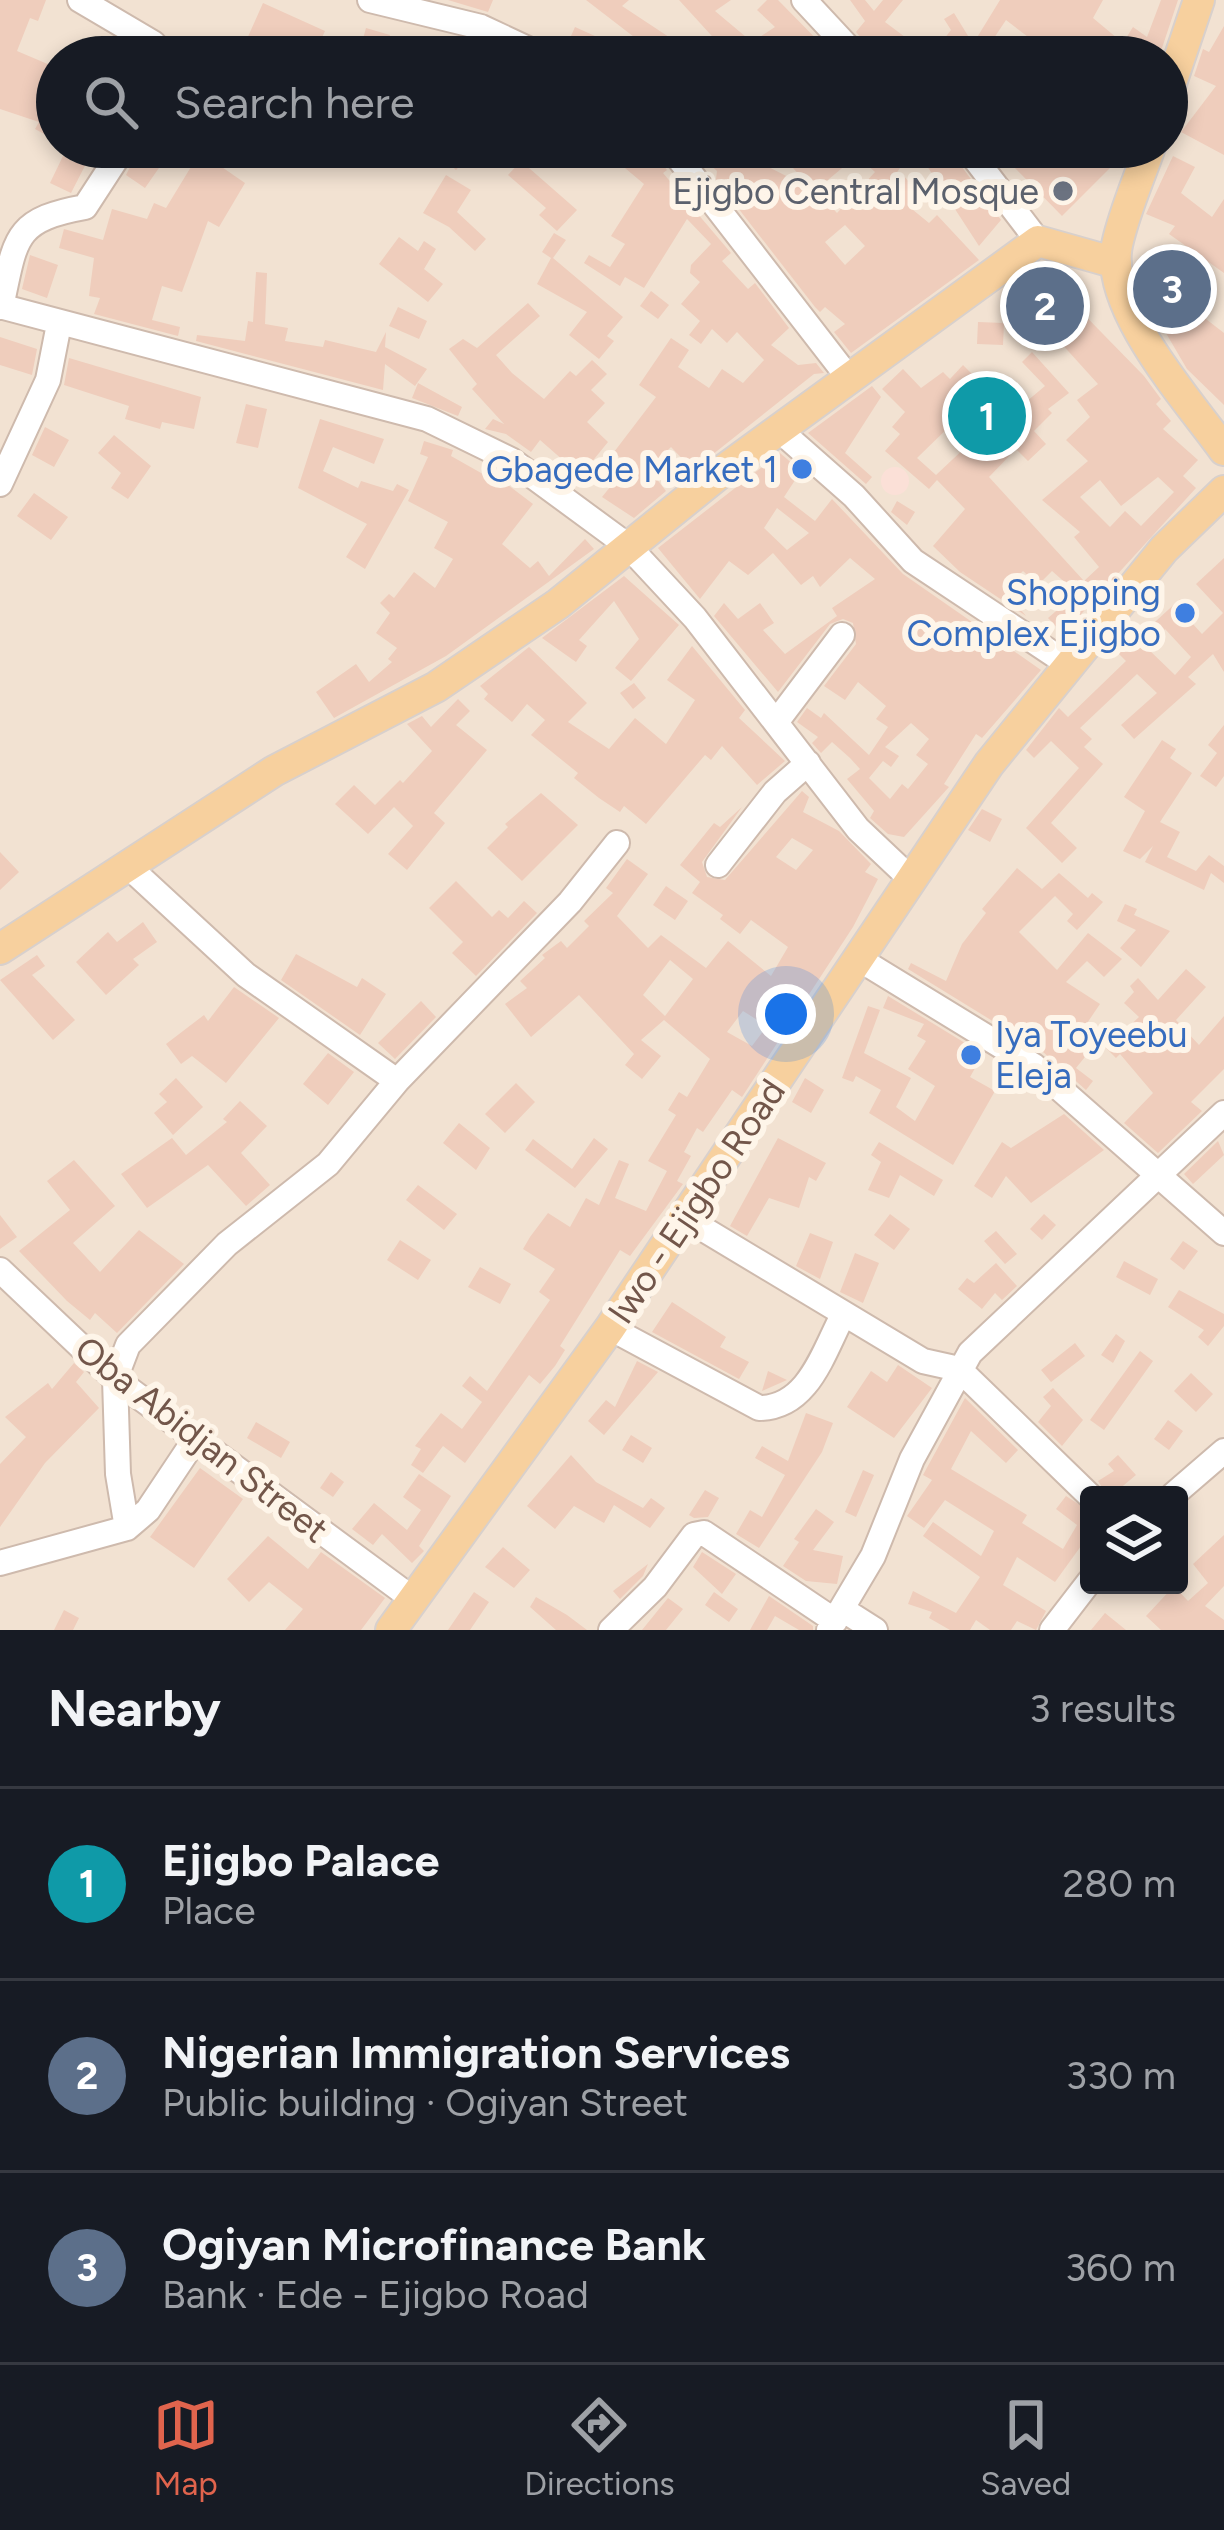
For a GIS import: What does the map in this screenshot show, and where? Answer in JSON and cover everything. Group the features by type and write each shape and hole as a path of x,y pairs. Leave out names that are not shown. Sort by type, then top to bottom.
{"main road":[{"path":"1187,36 1199,0"},
{"path":"1143,168 1116,247 1116,263 1137,325 1224,450"},
{"path":"0,949 274,771 436,687 558,604 778,429 1038,242 1116,263"},
{"name":"Iwo - Ejigbo Road","path":"391,1630 610,1328 989,764 1164,549 1224,491"}],"street":[{"path":"80,0 141,36"},
{"path":"370,0 481,27 500,36"},
{"path":"804,0 837,36"},
{"path":"110,168 85,207 43,214 22,230 0,306 447,428 511,460 628,546 695,618 858,829 912,880"},
{"path":"686,168 848,377"},
{"path":"982,168 1038,242"},
{"path":"0,484 48,380 59,324"},
{"path":"778,429 854,496 913,561 1068,664"},
{"path":"777,721 842,634"},
{"path":"718,865 776,792 808,763"},
{"path":"128,1528 118,1474 115,1378 128,1345 227,1244 328,1164 398,1082 570,902 617,843"},
{"path":"130,868 246,975 398,1082"},
{"path":"859,959 1034,1066 1224,1233"},
{"path":"836,1620 873,1556 912,1459 958,1369 988,1333 1224,1113"},
{"path":"685,1218 843,1315 941,1369 958,1369 1080,1486"},
{"name":"Oba Abidjan Street","path":"0,1270 115,1378 194,1441 413,1599"},
{"path":"610,1328 722,1391 759,1408 780,1408 798,1396 843,1315"},
{"path":"0,1563 128,1528 148,1510 194,1441"},
{"path":"1183,1486 1224,1451"},
{"path":"611,1630 655,1587 694,1535 704,1533 836,1620 875,1630"},
{"path":"1052,1630 1080,1594"}],"shaded area":[{"path":"0,0 1224,0 1224,1630 0,1630"},
{"path":"895,467 905,471 909,481 905,491 895,495 885,491 881,481 885,471"}],"building":[{"path":"0,0 46,0 38,21 30,18 17,51 36,59 36,121 0,109"},
{"path":"448,0 493,0 488,12"},
{"path":"586,0 629,0 622,6 667,36 633,36"},
{"path":"679,0 731,0 715,11 745,36 712,36"},
{"path":"767,0 778,0 813,36 761,36 775,27 757,10"},
{"path":"850,0 865,0 874,11 883,0 903,0 885,22 904,36 859,36 856,32 865,21"},
{"path":"1000,0 1103,0 1093,18 1115,36 1027,36 1006,20 995,36 978,36"},
{"path":"1161,0 1178,0 1166,36 1147,36"},
{"path":"263,3 325,31 323,36 248,36"},
{"path":"954,13 968,36 946,36 951,30 944,19"},
{"path":"1224,26 1224,155 1188,136 1188,123 1216,86 1194,76 1203,49 1209,52"},
{"path":"575,27 595,36 571,36"},
{"path":"366,28 390,35 390,36 364,36"},
{"path":"1188,164 1195,167 1181,193 1212,217 1224,199 1224,273 1169,234 1175,226 1146,214 1167,168 1188,168"},
{"path":"57,168 84,168 71,193 50,183"},
{"path":"130,168 159,168 145,188 126,175"},
{"path":"190,168 223,168 245,183 219,227 208,221 182,292 162,286 152,320 180,327 178,336 94,314 100,298 89,296 94,258 59,248 64,229 103,240 112,209 147,219 154,203 166,208"},
{"path":"514,168 529,168 577,210 557,231 539,215 546,208 508,175"},
{"path":"625,168 665,168 663,173 731,253 722,261 748,289 755,283 789,328 771,345 798,365 816,363 824,373 814,374 693,470 671,447 649,469 666,491 634,518 602,497 628,465 614,452 656,397 639,385 671,338 689,350 678,367 709,388 722,369 743,383 764,360 737,332 727,343 712,329 701,344 689,335 700,321 681,304 700,282 690,273 691,265 711,244 687,219 644,288 625,277 620,286 584,263 589,255 610,267 625,244 611,236 644,184"},
{"path":"714,168 770,168 812,189 793,168 842,168 816,190 837,213 875,172 871,168 900,168 885,189 904,176 920,195 907,205 929,223 937,215 979,260 851,353 834,332 845,324 825,307 820,312 815,307 738,208 747,199 729,196","holes":["845,225 865,246 845,265 825,242"]},
{"path":"928,168 963,168 1001,220 979,246"},
{"path":"1015,168 1110,168 1062,216"},
{"path":"446,175 471,190 457,212 486,239 475,251 449,227 423,213"},
{"path":"554,233 566,240 553,258 623,317 607,336 614,341 599,359 569,335 587,312 537,284 551,258 542,252"},
{"path":"399,237 418,251 424,241 436,249 424,269 443,284 428,302 379,264"},
{"path":"30,255 58,265 47,298 22,289"},
{"path":"1162,256 1198,284 1184,302 1224,333 1224,405 1187,369 1143,294 1157,284 1147,275"},
{"path":"256,272 267,273 265,324 288,328 285,341 323,347 325,340 376,352 386,332 385,347 427,369 415,386 385,364 383,390 196,341 197,335 245,341 248,321 253,322"},
{"path":"1030,277 1048,295 1062,292 1144,376 1161,399 1156,404 1171,421 1163,429 1198,460 1183,476 1196,488 1063,634 1048,618 1077,593 1052,571 1038,585 1023,571 1004,590 1026,616 960,572 933,546 965,509 937,480 929,489 885,451 900,434 892,427 905,412 882,389 903,369 921,388 943,372 950,379 963,365 976,378 967,386 991,408 997,402 1009,416 1045,386 1022,362 1032,352 1069,393 1048,409 1052,413 1034,431 1046,444 1028,461 1016,449 989,477 1084,581 1099,567 1074,537 1080,532 1042,500 1088,461 1066,440 1090,417 1077,400 1098,384 1040,320 1023,314 1009,298","holes":["954,422 969,444 936,475 917,458","1158,477 1174,492 1141,526 1125,511 1110,527 1080,497 1100,480 1121,506"]},
{"path":"651,291 669,305 658,319 640,306"},
{"path":"528,303 540,316 496,355 512,373 544,399 570,371 576,376 592,360 607,374 591,390 605,403 587,422 608,442 573,485 555,471 564,461 540,440 531,452 506,434 485,429 493,419 504,424 472,389 477,384 449,349 463,339 477,348"},
{"path":"398,307 427,321 419,339 389,326"},
{"path":"978,322 1004,323 1003,345 977,344"},
{"path":"0,337 37,349 32,375 0,365"},
{"path":"69,358 201,397 194,429 162,422 160,429 125,419 129,406 64,385"},
{"path":"418,383 462,407 458,416 412,398"},
{"path":"872,386 881,397 845,453 872,477 866,484 808,433"},
{"path":"246,404 267,409 258,448 236,443"},
{"path":"320,419 384,439 374,464 333,447 323,471 358,488 361,481 393,491 397,484 409,490 365,569 346,557 367,524 298,488"},
{"path":"45,427 69,440 54,467 32,455"},
{"path":"114,435 151,466 128,499 111,488 121,473 98,453"},
{"path":"424,441 453,450 451,456 497,482 499,478 533,504 502,544 530,568 538,561 549,576 585,539 594,549 446,656 334,718 316,692 356,664 369,682 392,662 388,659 397,648 376,633 390,613 380,603 389,594 394,598 414,572 435,588 453,559 434,548 448,522 408,501 428,457 420,454"},
{"path":"780,453 801,471 784,497 815,521 832,499 903,574 1041,670 982,738 976,734 944,784 949,787 904,837 888,834 870,818 874,811 847,779 860,769 832,742 821,753 812,743 818,737 797,722 807,708 821,718 824,713 869,755 888,727 876,719 886,706 858,682 845,700 824,686 856,644 853,623 843,619 830,624 778,692 714,616 724,603 738,619 760,603 774,623 763,630 785,654 837,616 832,608 875,579 850,558 820,587 813,576 801,585 773,553 748,575 729,561 700,599 658,548","holes":["777,508 809,533 787,550 764,528","911,723 929,739 916,755 928,764 908,789 902,784 890,799 869,778 883,761 891,767 899,756 885,747"]},
{"path":"34,493 68,517 51,540 17,516"},
{"path":"897,501 915,512 907,525 891,512"},
{"path":"1224,558 1224,672 1213,654 1188,677 1196,684 1134,739 1121,725 1157,693 1137,674 1080,728 1092,739 1084,747 1103,764 1051,823 1077,848 1062,863 1026,828 1079,768 1051,741 1034,758 1026,750 1059,708 1068,717 1126,661 1117,652 1140,628 1144,632 1180,599 1186,605 1181,611 1202,634 1223,613 1196,584","holes":["1165,629 1191,657 1175,675 1147,648"]},
{"path":"624,576 679,625 631,681 615,668 639,639 614,601 579,640 587,646 576,662 542,638"},
{"path":"692,646 745,710 739,718 785,761 757,785 722,746 711,760 705,755 646,824 624,806 620,812 599,798 574,778 578,773 531,735 545,720 527,704 512,722 484,699 488,694 480,686 529,647 587,703 568,722 609,749 635,718 666,744 695,700 667,680"},
{"path":"634,683 646,698 633,709 620,693"},
{"path":"458,699 470,711 456,725 487,750 434,813 445,823 407,870 388,854 413,826 394,807 368,834 335,804 354,785 375,805 400,780 403,783 432,751 407,724 422,716 431,727"},
{"path":"1224,725 1224,776 1216,787 1200,776 1217,753 1208,745"},
{"path":"1162,740 1176,749 1170,758 1192,773 1160,822 1180,832 1167,857 1196,871 1209,855 1224,866 1224,883 1211,873 1204,890 1145,862 1153,846 1140,859 1123,851 1145,811 1124,797"},
{"path":"802,791 809,797 803,812 839,831 871,864 865,872 878,879 853,927 742,1097 732,1090 703,1132 697,1128 684,1152 691,1156 677,1181 683,1184 630,1256 620,1250 560,1346 565,1350 555,1366 540,1384 529,1375 465,1463 443,1446 423,1473 411,1465 421,1449 415,1446 441,1413 462,1429 482,1402 462,1386 470,1376 487,1391 550,1300 539,1292 555,1269 523,1249 530,1237 548,1213 570,1227 586,1198 599,1205 619,1160 629,1164 615,1198 646,1211 667,1171 648,1161 676,1115 668,1110 679,1092 687,1097 710,1059 664,1020 641,1040 661,1056 642,1079 625,1065 634,1054 579,995 531,1037 505,1004 527,988 520,981 545,958 542,955 561,941 567,948 589,926 584,921 613,893 606,888 627,859 648,874 617,916 648,948 661,935 706,968 728,941 771,976 788,947 751,920 740,934 720,919 723,915 692,893 700,882 680,865 714,823 720,827 742,807 702,862 707,877 725,880","holes":["792,838 813,850 796,870 776,857","670,960 693,979 665,1016 643,995","743,1011 767,1026 752,1046 727,1032"]},
{"path":"541,793 578,825 522,881 487,848 508,827 505,824"},
{"path":"982,809 1002,819 990,842 968,830"},
{"path":"0,852 19,872 0,890"},
{"path":"1017,868 1042,889 1059,873 1088,898 1092,893 1103,902 1077,930 1067,921 1073,914 1055,896 1019,932 1057,970 1088,933 1122,959 1104,977 1087,961 1066,982 1100,1004 1075,1041 1089,1052 1076,1068 1093,1081 1086,1090 1043,1052 908,969 911,963 946,981 962,944 986,913 982,909"},
{"path":"456,881 492,917 499,910 508,918 524,901 537,913 476,976 452,953 463,942 429,908"},
{"path":"666,886 688,901 675,920 653,905"},
{"path":"1125,904 1137,909 1134,915 1170,931 1141,967 1120,948 1136,930 1117,921"},
{"path":"143,922 157,942 133,959 139,965 106,995 76,962 108,932 117,942"},
{"path":"296,954 357,987 362,978 386,994 360,1035 281,980"},
{"path":"37,955 45,966 32,975 75,1020 53,1040 0,980"},
{"path":"1186,969 1206,987 1176,1020 1199,1045 1224,1016 1224,1069 1191,1102 1202,1111 1158,1153 1124,1123 1153,1093 1120,1054 1116,1058 1106,1048 1139,1017 1124,1003 1138,978 1158,1000"},
{"path":"234,987 279,1018 226,1083 192,1056 181,1064 166,1044 204,1015 208,1021"},
{"path":"888,996 983,1054 970,1077 995,1091 953,1165 869,1113 881,1090 856,1076 853,1082 842,1078 868,1006 880,1010 864,1053 911,1078 896,1107 915,1121 935,1086 908,1069 926,1041 917,1036 924,1024 883,1008"},
{"path":"421,1001 436,1017 395,1059 378,1043"},
{"path":"328,1053 354,1072 328,1105 303,1084"},
{"path":"176,1078 203,1107 173,1135 154,1113 167,1102 159,1094"},
{"path":"805,1078 824,1090 811,1113 792,1102"},
{"path":"516,1083 535,1102 505,1133 485,1114"},
{"path":"240,1101 267,1126 241,1153 270,1185 246,1206 208,1165 147,1208 121,1174 172,1138 186,1155 227,1122 223,1119"},
{"path":"1064,1114 1104,1150 1031,1203 1006,1176 992,1198 974,1186 1002,1142 1011,1148"},
{"path":"459,1123 490,1148 476,1170 443,1143"},
{"path":"594,1138 608,1149 575,1188 525,1150 533,1139 572,1169"},
{"path":"778,1138 826,1163 816,1181 809,1177 799,1208 769,1198 747,1236 730,1226"},
{"path":"1218,1141 1224,1155 1193,1184 1184,1174"},
{"path":"879,1142 943,1180 934,1196 900,1175 889,1198 868,1190 881,1162 871,1155"},
{"path":"74,1160 115,1206 73,1243 100,1272 139,1230 184,1264 117,1333 95,1313 90,1320 67,1301 19,1251 70,1210 47,1181"},
{"path":"418,1185 457,1214 444,1230 406,1200"},
{"path":"890,1214 910,1229 894,1250 874,1235"},
{"path":"1044,1214 1056,1225 1042,1240 1030,1229"},
{"path":"0,1215 17,1237 0,1249"},
{"path":"996,1231 1017,1254 1005,1264 984,1241"},
{"path":"810,1233 833,1242 820,1279 796,1266"},
{"path":"400,1240 431,1260 418,1280 387,1260"},
{"path":"1183,1241 1198,1251 1184,1270 1170,1259"},
{"path":"855,1253 879,1263 863,1303 840,1292"},
{"path":"1124,1261 1158,1279 1150,1295 1116,1277"},
{"path":"996,1263 1017,1286 1002,1300 995,1293 982,1309 958,1289 967,1278 974,1283"},
{"path":"480,1267 511,1284 500,1304 468,1287"},
{"path":"1179,1290 1224,1314 1224,1326 1208,1346 1198,1337 1204,1330 1168,1307"},
{"path":"672,1302 726,1337 720,1347 749,1362 739,1379 652,1332"},
{"path":"1116,1334 1125,1341 1113,1363 1101,1355"},
{"path":"1075,1343 1085,1356 1051,1382 1041,1370"},
{"path":"1140,1351 1153,1361 1104,1430 1090,1420"},
{"path":"637,1361 658,1372 604,1435 588,1421 606,1400 615,1407"},
{"path":"74,1363 84,1372 76,1382 99,1408 45,1463 0,1527 0,1464 26,1437 5,1417 48,1383 52,1389"},
{"path":"898,1365 932,1388 894,1438 847,1407 871,1371 887,1382"},
{"path":"768,1371 787,1380 762,1391"},
{"path":"1191,1373 1213,1394 1196,1412 1174,1391"},
{"path":"1053,1388 1083,1420 1062,1446 1038,1422 1051,1406 1043,1397"},
{"path":"965,1398 1018,1450 1006,1463 971,1431 951,1469 1027,1515 1022,1523 1063,1549 1077,1525 1056,1509 1066,1496 1080,1505 1080,1547 1055,1582 1017,1557 1003,1585 1046,1611 1036,1630 1017,1621 1011,1630 990,1630 976,1620 970,1630 950,1630 929,1618 932,1612 908,1604 913,1591 956,1613 980,1577 923,1536 933,1522 981,1556 994,1531 945,1500 924,1528 907,1516 932,1480 923,1475"},
{"path":"806,1413 833,1423 822,1452 759,1548 736,1534 750,1510 762,1517 785,1475 755,1458 762,1446 788,1461"},
{"path":"1168,1420 1183,1431 1169,1450 1154,1439"},
{"path":"256,1422 290,1442 281,1458 247,1438"},
{"path":"631,1435 652,1448 643,1463 622,1450"},
{"path":"571,1455 596,1482 643,1508 651,1498 665,1508 650,1528 614,1505 604,1523 574,1506 555,1529 527,1506"},
{"path":"1118,1455 1136,1475 1123,1486 1101,1486 1098,1481 1114,1471 1108,1464"},
{"path":"200,1468 243,1499 194,1568 150,1537"},
{"path":"863,1470 874,1475 856,1517 845,1512"},
{"path":"331,1472 344,1482 333,1497 320,1488"},
{"path":"419,1474 451,1496 419,1546 424,1551 412,1563 382,1534 373,1545 352,1529 374,1503 407,1530 421,1510 403,1497"},
{"path":"705,1490 719,1498 708,1517 694,1518 689,1515"},
{"path":"816,1509 834,1522 813,1550 843,1556 837,1584 806,1581 783,1566 799,1542 794,1539"},
{"path":"1224,1535 1224,1586 1205,1606 1224,1620 1224,1630 1161,1630 1146,1616 1167,1594 1181,1594 1188,1601 1208,1583 1193,1564"},
{"path":"268,1536 308,1569 321,1552 385,1598 361,1630 285,1630 303,1609 269,1582 249,1602 227,1579"},
{"path":"503,1547 530,1570 514,1588 485,1567"},
{"path":"702,1552 736,1574 722,1594 693,1567"},
{"path":"648,1564 643,1576 620,1599 613,1591"},
{"path":"474,1592 489,1602 470,1630 448,1630"},
{"path":"714,1592 738,1609 729,1622 705,1605"},
{"path":"769,1596 813,1630 799,1630 775,1616 767,1630 750,1630"},
{"path":"536,1597 587,1630 556,1630 530,1607"},
{"path":"668,1598 683,1609 666,1630 642,1630"},
{"path":"64,1610 79,1618 73,1630 54,1630"},
{"path":"1105,1613 1126,1630 1091,1630"}],"place":[{"name":"Ejigbo Central Mosque","path":"1063,191"},
{"name":"Ogiyan Microfinance Bank","path":"1172,289"},
{"name":"Nigerian Immigration Services","path":"1045,306"},
{"name":"Ejigbo Palace","path":"987,416"},
{"name":"Gbagede Market 1","path":"802,469"},
{"name":"Shopping Complex Ejigbo","path":"1185,613"},
{"name":"Iya Toyeebu Eleja","path":"971,1055"}]}
